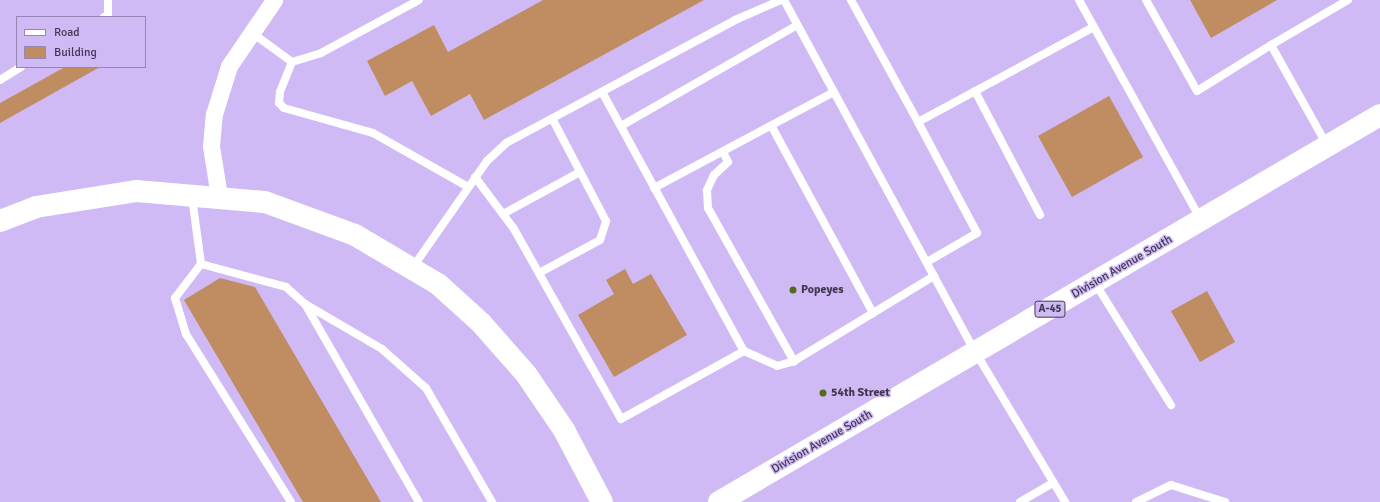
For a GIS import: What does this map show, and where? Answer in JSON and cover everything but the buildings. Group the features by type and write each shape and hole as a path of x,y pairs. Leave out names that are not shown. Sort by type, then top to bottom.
{"main road":[{"name":"Division Avenue South","path":"719,502 976,353 1380,115"},
{"path":"0,221 36,207 136,191 219,196 265,202 355,235 438,284 481,323 526,374 564,430 602,502"}],"street":[{"path":"219,196 211,146 214,114 229,66 250,32 274,0"}],"lane":[{"path":"106,16 108,15 108,0"},
{"path":"292,62 321,53 420,0"},
{"path":"412,268 475,177 506,143 735,20 781,0"},
{"path":"784,0 976,353 1064,502"},
{"path":"851,0 977,233 926,262"},
{"path":"1080,0 1201,220"},
{"path":"1146,0 1196,91 1348,0"},
{"path":"621,126 797,25"},
{"path":"918,122 1094,26"},
{"path":"250,32 292,62"},
{"path":"1271,45 1327,146"},
{"path":"292,62 280,92 279,103 284,108 373,133 468,188"},
{"path":"0,80 19,68"},
{"path":"975,91 1040,215"},
{"path":"602,92 744,351 777,366 794,361 934,276"},
{"path":"654,188 772,127 834,92"},
{"path":"539,273 600,240 606,222 552,118"},
{"path":"772,127 873,313"},
{"path":"723,152 728,162 714,175 707,190 708,208 794,361"},
{"path":"503,214 580,172"},
{"path":"475,177 503,214 539,273 621,419 744,351"},
{"path":"191,195 201,264 175,298 186,334 291,502"},
{"path":"201,264 286,287 305,304 382,349 426,388 492,502"},
{"path":"1094,283 1171,405"},
{"path":"305,304 419,502"},
{"path":"1020,502 1053,482"},
{"path":"1136,502 1172,485 1225,502"}],"place":[{"name":"Popeyes","path":"793,290"},
{"name":"54th Street","path":"823,393"}]}
